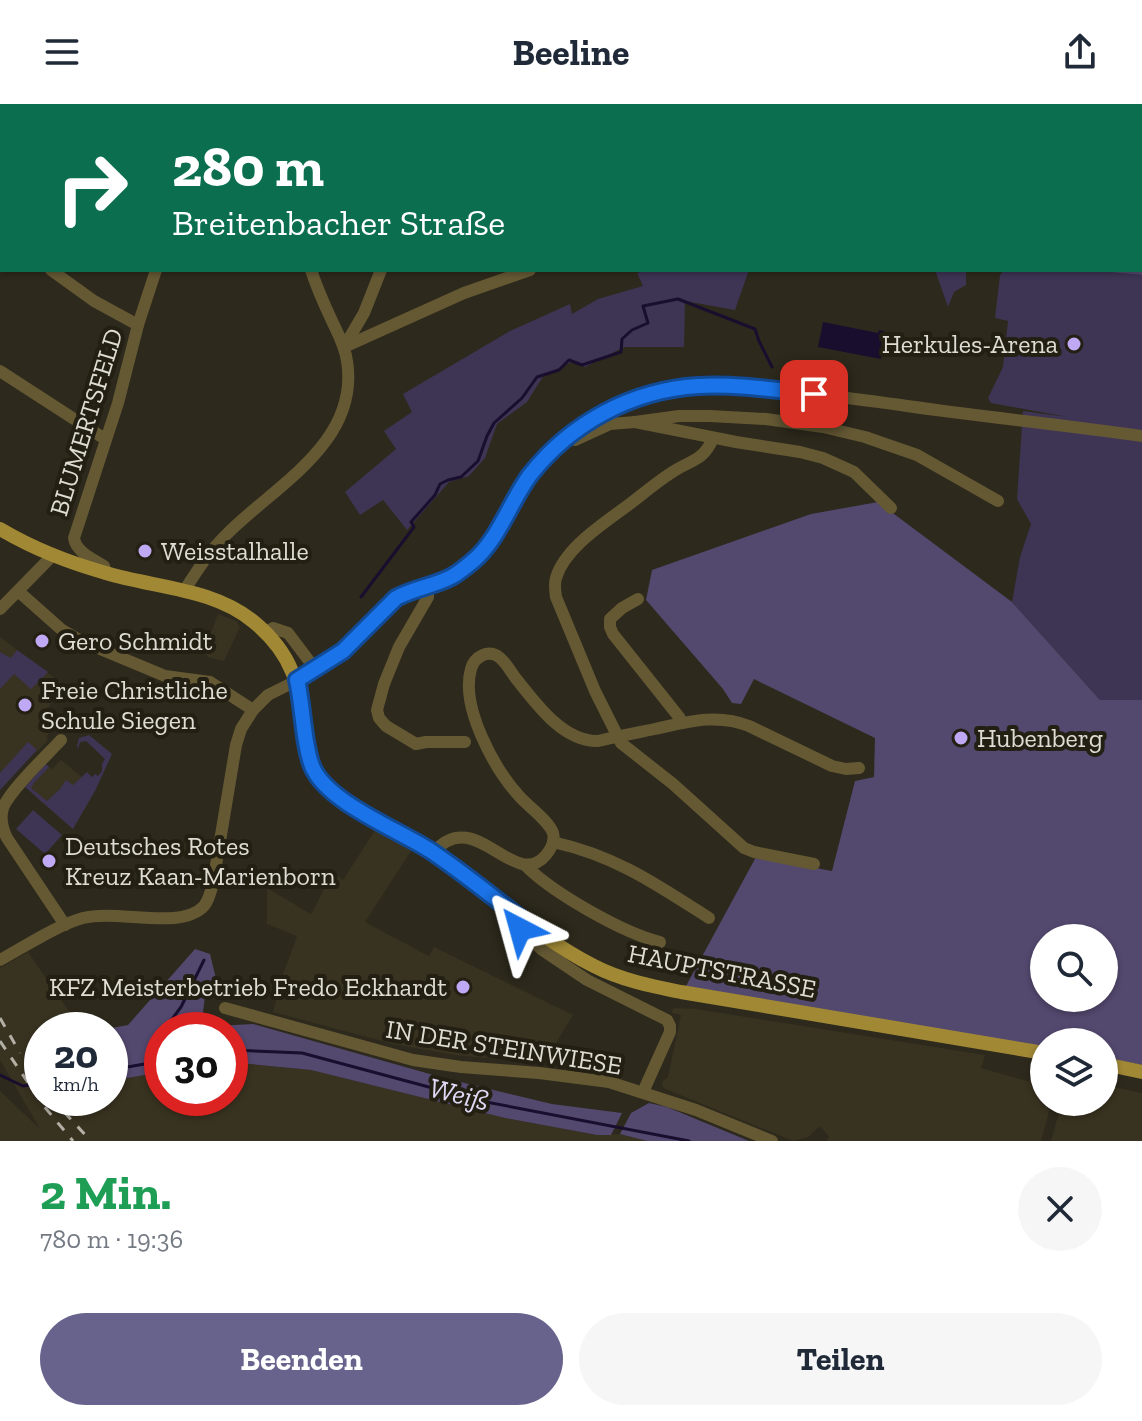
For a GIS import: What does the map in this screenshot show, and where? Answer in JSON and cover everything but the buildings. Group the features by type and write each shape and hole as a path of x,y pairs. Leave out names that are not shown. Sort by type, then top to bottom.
{"main road":[{"name":"HAUPTSTRASSE","path":"0,529 53,555 106,574 184,591 223,603 246,616 265,632 291,666 297,680 312,766 319,778 343,801 433,853 565,951 598,968 642,984 712,998 1030,1051"},
{"path":"1118,1067 1142,1072"}],"street":[{"path":"54,272 94,301 138,325"},
{"name":"BLUMERTSFELD","path":"106,574 104,566 74,544 76,528 118,403 155,272"},
{"path":"184,591 226,534 318,452 331,435 343,408 348,365 344,347 312,272"},
{"path":"344,347 364,313 380,272"},
{"path":"344,347 464,293 524,272"},
{"path":"0,371 105,439"},
{"path":"0,960 65,925 94,915 176,919 195,914 202,908 213,883 236,745 241,729 253,710 268,695 316,670 343,651 396,598 453,576 475,560 545,457 569,435 614,407 672,390 727,386 790,391 1142,436"},
{"path":"569,435 575,440 610,424 679,416 766,419 836,430 917,455 998,501"},
{"path":"635,422 823,458 864,479 891,508"},
{"path":"713,438 700,458 671,473 583,540 556,577 556,597 595,691 621,743 673,784 744,848 814,864"},
{"path":"0,609 53,555"},
{"path":"428,586 428,597 399,647 377,710 386,726 416,744 465,742"},
{"path":"18,591 62,630 81,641 165,676 210,682 253,710"},
{"path":"638,599 610,619 610,627 682,723"},
{"path":"265,632 273,628 288,633 316,670"},
{"path":"433,853 446,841 464,837 481,842 526,866 536,865 553,842 553,832 508,782 479,730 469,689 470,670 481,655 497,655 544,711 576,737 587,741 709,718 739,722 832,766 859,768"},
{"path":"61,740 9,797 1,817 7,838 65,925"},
{"path":"553,842 581,848 631,869 709,918"},
{"path":"526,866 536,876 593,913 660,942"},
{"path":"520,918 520,929 541,949 587,980 667,1020 670,1032 643,1092"},
{"name":"IN DER STEINWIESE","path":"225,1008 413,1060 609,1082 696,1110 772,1141"}],"shaded area":[{"path":"748,272 735,310 685,301 684,347 624,347 585,367 574,361 544,375 527,402 497,424 485,458 469,476 449,482 407,530 383,500 360,515 345,492 396,449 384,431 412,412 403,394 510,331 570,304 572,314 598,299 643,286 637,273"},
{"path":"936,272 966,272 966,285 954,292 948,307"},
{"path":"1002,272 1108,272 1142,275 1142,700 1100,700 1012,602 1020,557 1031,524 1017,499 1023,411 1068,417 991,403 988,398 1003,367 1008,321 995,318"},
{"path":"1108,272 1142,272 1142,275"},
{"path":"823,322 886,332 881,359 818,347"},
{"path":"878,502 1012,602 1100,700 1142,700 1142,1065 1118,1061 1118,1028 1030,1028 1030,1046 686,986 756,857 832,871 855,781 874,777 875,738 754,679 741,704 732,703 646,600 652,570 811,514"},
{"path":"218,614 236,621 240,627 224,661 207,657 205,648"},
{"name":"Freie Christliche Schule Siegen","path":"0,637 61,683 53,691 58,696 42,714 55,726 46,737 48,740 0,790"},
{"path":"17,650 48,672 31,689 14,674 0,689 0,652 11,658"},
{"path":"89,735 112,754 73,829 25,787 46,764 49,767 31,788 47,801 66,780 73,785 87,772 92,777 95,774 98,776 105,759 86,741 80,742 78,749 77,746 79,738"},
{"path":"28,742 37,750 0,790 0,773"},
{"path":"61,760 96,789 73,829 30,788 49,767 52,769"},
{"path":"33,810 62,835 45,854 16,829"},
{"path":"377,827 413,848 365,922 429,956 434,947 573,1015 544,1063 454,1055 393,1044 273,1012 297,936 267,924 267,888 311,914 333,872 343,880"},
{"path":"195,949 210,954 218,987 205,996 203,1012 144,1012 144,1075 128,1078 128,1025"},
{"path":"28,952 70,1012 24,1012 24,1101 0,1060 0,968"},
{"path":"673,1008 696,1009 985,1055 981,1068 1030,1082 1030,1116 1048,1116 1041,1141 827,1141 829,1137 820,1126 808,1137 793,1141 663,1088 662,1082 668,1077 681,1015 672,1013"},
{"path":"248,1024 253,1024 444,1078 552,1104 622,1113 611,1135 597,1135 505,1118 311,1070 250,1064"},
{"path":"248,1064 311,1070 505,1118 597,1135 620,1134 647,1141 0,1141 0,1091 40,1129 32,1116 128,1116 128,1078 144,1075 144,1116 248,1116"},
{"path":"1118,1088 1142,1093 1142,1141 1051,1141 1058,1116 1118,1116"},
{"path":"649,1103 667,1107 749,1141 647,1141 620,1134 631,1113"}],"waterway":[{"path":"361,597 414,527 411,522 435,495 440,484 461,477 478,461 494,423 522,398 537,377 559,370 569,360 582,365 621,352 622,339 632,330 648,323 643,306 678,299 755,329 772,367"},
{"path":"177,1012 204,960"},
{"name":"Weiß","path":"248,1051 302,1053 481,1101 689,1141"},
{"name":"Weiß","path":"128,1067 144,1064"},
{"name":"Weiß","path":"0,1075 24,1086"}],"railway":[{"path":"0,1018 20,1053"},
{"path":"0,1041 43,1105 73,1141"},
{"path":"68,1116 91,1141"}],"place":[{"name":"Herkules-Arena","path":"1074,344"},
{"name":"Weisstalhalle","path":"145,551"},
{"name":"Gero Schmidt","path":"42,641"},
{"name":"Freie Christliche Schule Siegen","path":"25,705"},
{"name":"Hubenberg","path":"961,738"},
{"name":"Deutsches Rotes Kreuz Kaan-Marienborn","path":"49,861"},
{"name":"KFZ Meisterbetrieb Fredo Eckhardt","path":"463,987"}],"route":[{"path":"520,929 520,918 473,881 418,843 343,801 319,778 312,766 297,680 343,651 396,598 453,576 475,560 545,457 569,435 614,407 643,396 698,386 814,394"}]}
